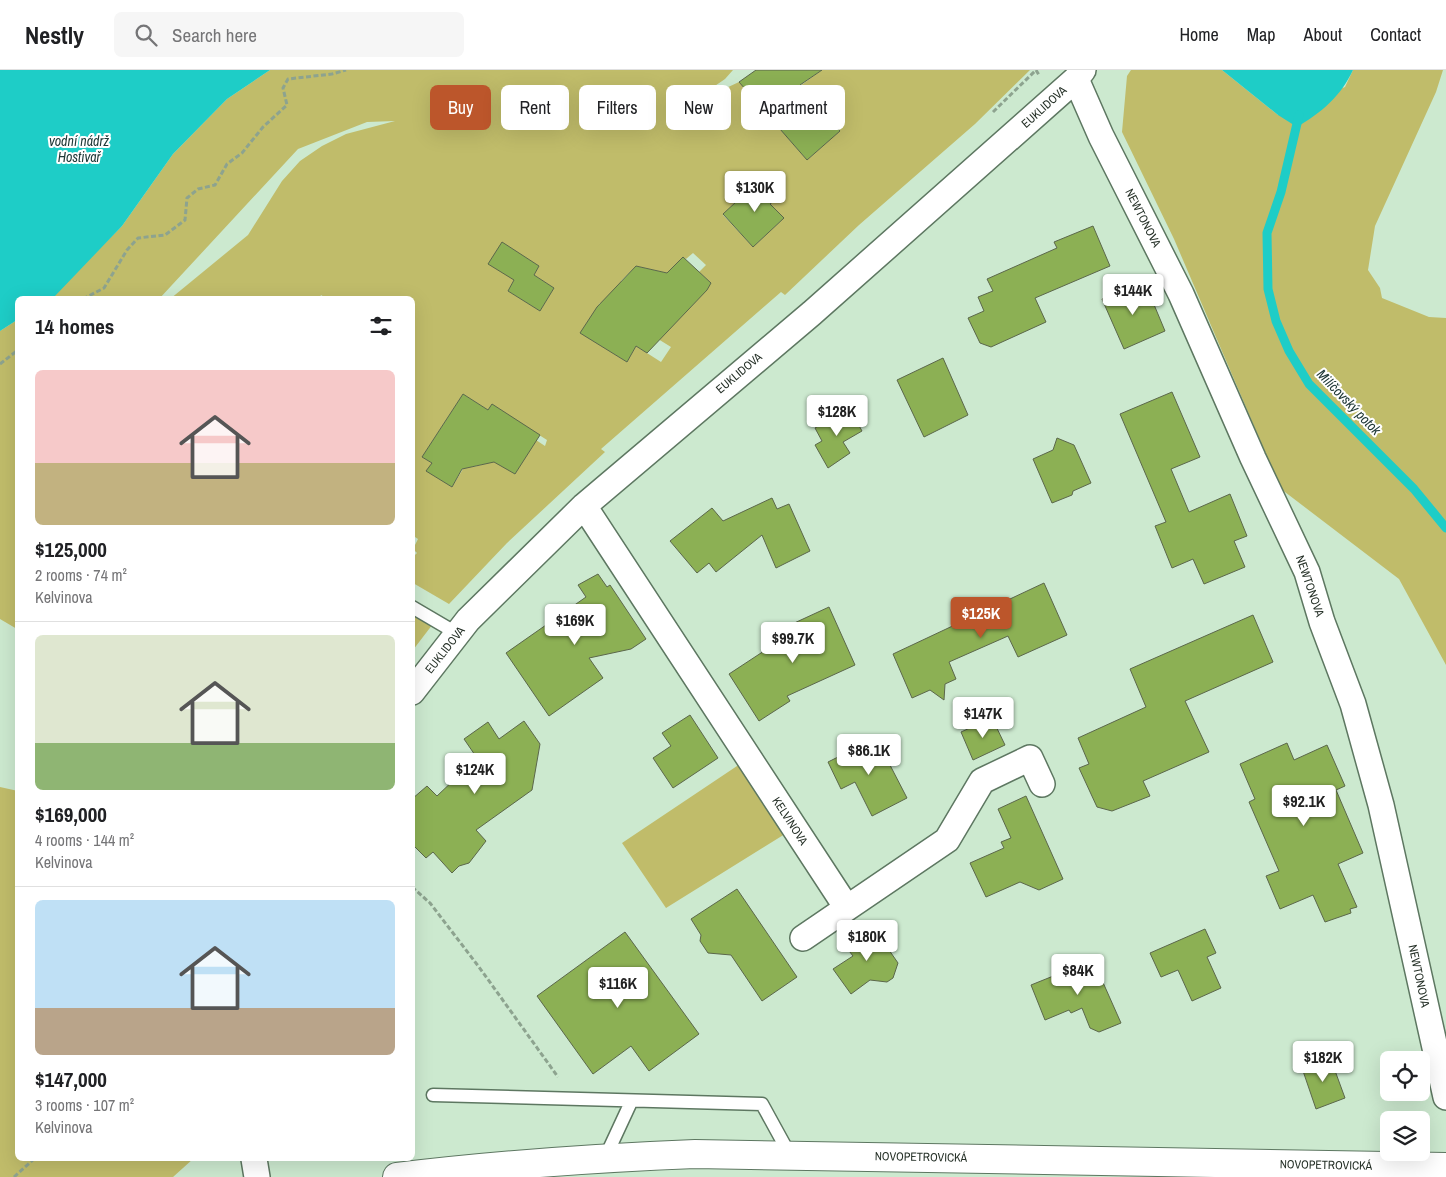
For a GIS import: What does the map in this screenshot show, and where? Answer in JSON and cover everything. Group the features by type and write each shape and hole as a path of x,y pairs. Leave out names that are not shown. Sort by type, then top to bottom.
{"main road":[{"name":"NOVOPETROVICKÁ","path":"398,1177 605,1158 695,1154 1446,1167"}],"street":[{"name":"EUKLIDOVA","path":"415,688 468,620 584,506 812,313 1079,74"},
{"name":"NEWTONOVA","path":"1079,74 1101,136 1181,294 1253,458 1307,572 1322,622 1353,704 1381,805 1446,1097"},
{"name":"KELVINOVA","path":"584,506 847,908"},
{"path":"803,938 947,840 982,781 1030,758 1042,784"},
{"path":"254,1161 257,1177"}],"lane":[{"path":"415,609 458,634"},
{"path":"433,1095 631,1102 762,1104 790,1155"},
{"path":"605,1158 631,1102"}],"path":[{"path":"89,296 104,288 126,250 138,238 165,235 186,220 187,198 198,189 214,185 227,164 242,153 262,127 288,105 283,88 288,79 332,74 346,70"},
{"path":"0,364 15,352"},
{"path":"415,890 430,903 575,1100"},
{"path":"14,1177 32,1161"}],"shaded area":[{"path":"270,70 733,70 716,85 666,85 666,130 731,130 731,86 739,82 742,85 741,130 781,130 807,160 839,130 845,130 845,85 801,85 822,70 1030,70 975,124 859,225 785,295 781,292 601,449 605,452 507,543 449,604 415,584 415,555 417,553 415,545 418,539 415,537 415,296 174,296 248,235 282,181 300,161 322,146 346,134 395,121 367,122 298,149 162,296 53,296 122,226 173,154 227,99","holes":["763,177 780,195 770,204 784,218 753,247 723,215","502,243 539,266 534,275 554,288 540,311 508,291 514,280","693,253 706,265 699,272 711,283 691,307 646,305 621,281 636,266 667,273 683,257 686,259","600,303 671,347 661,362 636,346 627,362 581,333","463,394 488,410 492,405 547,440 545,446 536,440 515,474 488,458 485,464 473,467 466,464 452,487 427,471 432,463 422,457"]},
{"path":"1131,70 1222,70 1278,115 1345,87 1353,70 1443,70 1436,92 1375,226 1368,270 1380,288 1382,298 1429,317 1446,318 1446,665 1399,579 1281,489 1174,239 1122,132 1127,76"},
{"path":"15,321 15,628 0,619 0,331"},
{"path":"415,601 439,616 415,647"},
{"path":"740,764 785,834 666,908 622,843"},
{"path":"0,787 15,790 15,1161 191,1161 173,1177 0,1177"}],"water":[{"name":"vodní nádrž Hostivař","path":"0,70 270,70 227,99 173,154 122,226 55,296 15,296 15,321 0,331"},
{"path":"1222,70 1353,70 1343,88 1330,103 1297,127 1278,115"}],"building":[{"path":"756,70 822,70 800,85 742,85 739,82"},
{"path":"781,130 839,130 840,131 807,160"},
{"path":"763,177 780,196 770,204 784,218 753,247 723,214"},
{"path":"1093,226 1110,266 1035,298 1046,322 991,347 980,343 968,318 984,311 978,297 993,291 987,279 1057,248 1054,242"},
{"path":"502,242 539,266 534,275 554,288 540,311 508,291 514,280 488,264"},
{"path":"683,257 711,283 707,290 647,353 636,346 627,362 580,333 597,307 636,266 667,273"},
{"path":"1137,284 1144,298 1150,295 1165,331 1124,349 1102,299"},
{"path":"943,358 968,415 924,437 897,380"},
{"path":"1172,392 1200,457 1171,469 1189,512 1230,494 1247,536 1234,541 1245,567 1204,584 1193,559 1172,568 1155,526 1166,522 1120,414"},
{"path":"463,394 488,410 492,404 540,435 515,474 494,462 462,469 452,487 426,471 432,463 422,457"},
{"path":"849,408 862,431 843,442 850,453 828,468 815,445 822,441 815,428"},
{"path":"1057,438 1074,445 1091,483 1073,491 1072,495 1052,503 1033,459 1053,450"},
{"path":"772,498 777,509 789,504 810,551 776,568 762,535 716,572 709,563 697,573 670,541 712,508 723,521"},
{"path":"598,574 607,587 610,585 646,639 631,649 589,658 603,678 549,716 506,653 586,597 578,585"},
{"path":"1044,583 1067,635 1018,657 1008,636 949,662 956,679 945,684 944,700 930,690 912,698 893,654"},
{"path":"829,607 855,665 787,696 790,701 759,721 729,674 793,632 790,625"},
{"path":"1253,615 1273,662 1185,701 1209,752 1143,781 1150,796 1112,811 1097,807 1079,768 1089,764 1078,738 1146,707 1130,669"},
{"path":"690,715 718,758 673,788 653,758 671,746 662,733"},
{"path":"992,718 1005,745 973,760 961,732"},
{"path":"524,721 540,744 532,790 476,830 486,841 469,863 459,866 452,873 433,852 426,858 415,847 415,796 427,786 437,796 477,758 464,739 488,722 499,739"},
{"path":"876,738 907,798 872,816 855,782 841,789 828,762"},
{"path":"1287,743 1294,760 1327,745 1345,786 1336,790 1363,853 1338,864 1357,907 1350,909 1351,913 1325,922 1313,895 1280,909 1266,876 1279,871 1249,802 1255,799 1240,764"},
{"path":"1026,796 1063,879 1039,890 1020,882 986,897 970,863 1004,848 1001,842 1011,838 998,809"},
{"path":"737,889 797,977 762,1001 731,955 708,953 700,941 701,935 691,919"},
{"path":"873,927 898,963 893,978 887,982 870,980 851,994 833,969 853,956 846,947"},
{"path":"1205,929 1216,953 1207,957 1221,988 1192,1001 1178,970 1161,977 1150,953"},
{"path":"625,932 699,1034 649,1071 631,1046 593,1074 537,996"},
{"path":"1093,960 1121,1023 1099,1032 1090,1028 1082,1008 1071,1013 1069,1010 1045,1020 1031,985"},
{"path":"1330,1057 1345,1098 1316,1109 1302,1068"}],"waterway":[{"name":"Milíčovský potok","path":"1299,115 1281,192 1267,233 1268,289 1276,321 1289,351 1309,384 1414,489 1446,528"}]}
